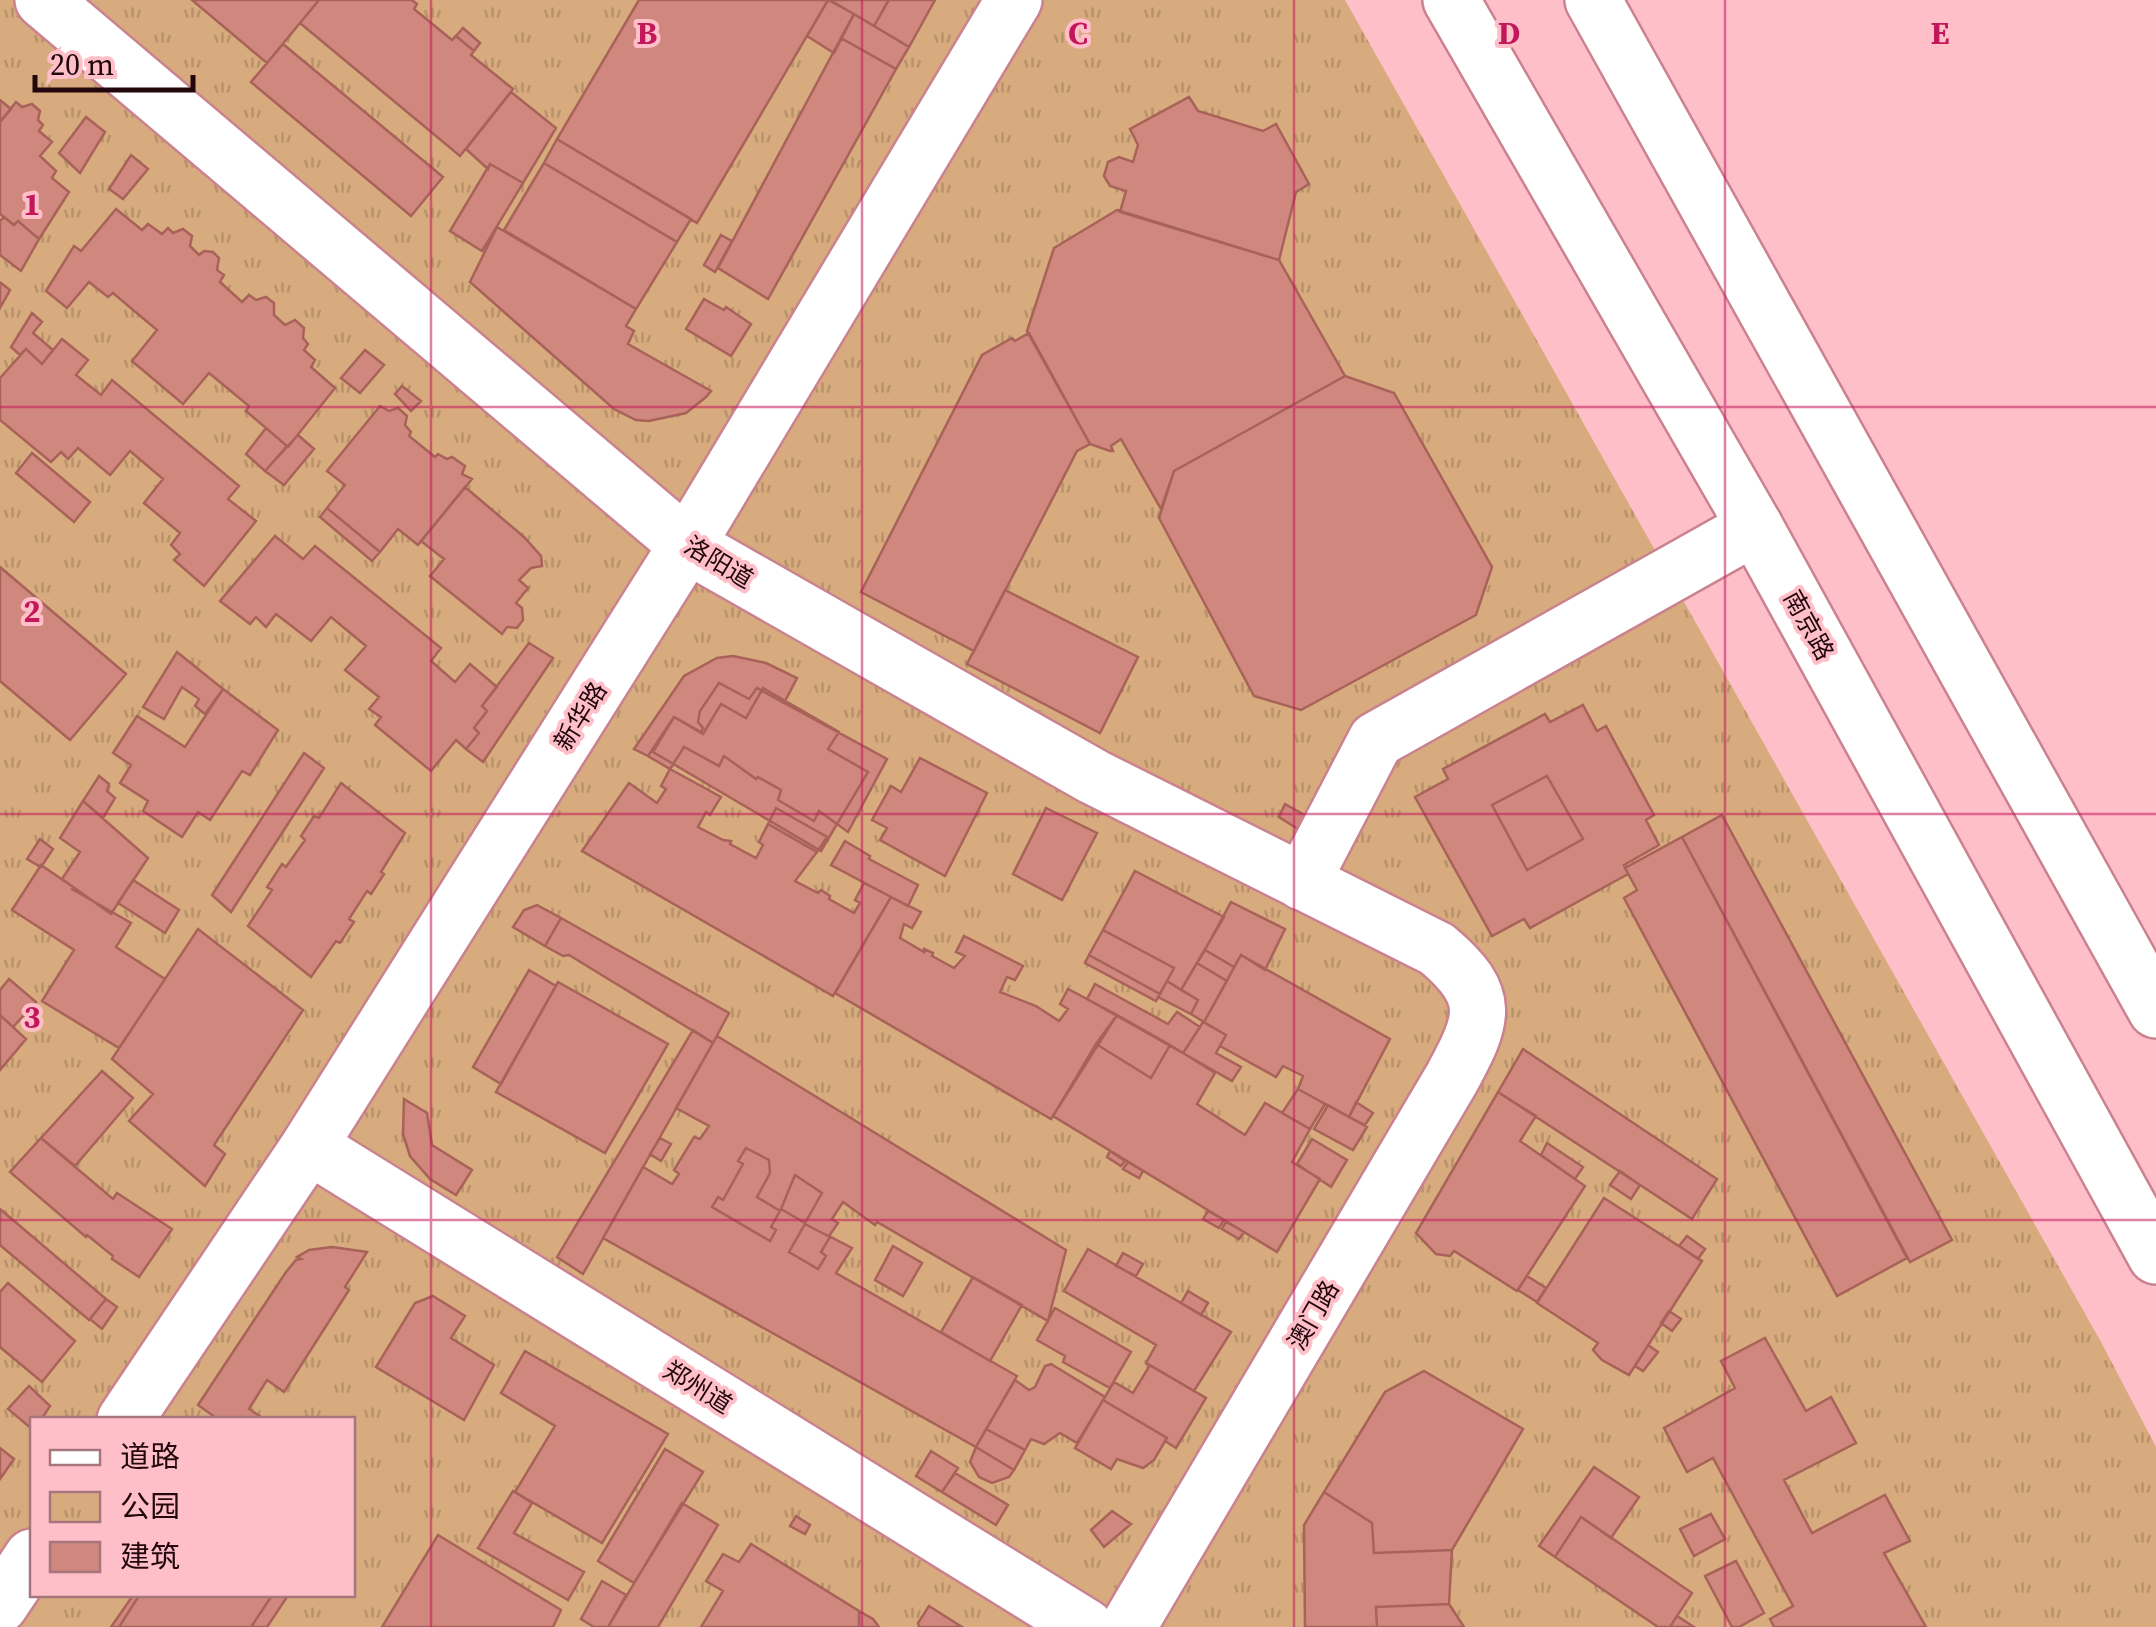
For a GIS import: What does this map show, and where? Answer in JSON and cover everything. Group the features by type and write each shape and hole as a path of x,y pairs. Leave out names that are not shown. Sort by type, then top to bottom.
{"street":[{"name":"洛阳道","path":"43,0 687,545 1094,777 1436,949 1461,970 1476,997"},
{"name":"新华路","path":"127,1417 309,1146 687,545 1014,0"},
{"name":"南京路","path":"1452,0 1755,527 2156,1256"},
{"path":"1593,0 2156,1010"},
{"path":"1302,882 1376,740 1755,527"},
{"name":"澳门路","path":"1128,1627 1459,1064 1478,1022 1476,997"},
{"name":"郑州道","path":"309,1146 1086,1627"},
{"path":"0,1605 30,1560"}],"green space":[{"path":"0,0 1345,0 2101,1342 2156,1447 2156,1627 0,1627"}],"building":[{"path":"192,0 319,0 267,63"},
{"path":"319,0 412,0 417,4 414,9 452,40 456,36 474,51 471,55 513,89 460,156 300,23"},
{"path":"639,0 828,0 697,223 557,139"},
{"path":"828,0 854,14 834,53 807,36"},
{"path":"830,0 886,0 888,1 874,26"},
{"path":"889,0 935,0 909,47 874,26"},
{"path":"854,14 909,47 896,69 841,38"},
{"path":"463,28 480,43 474,51 456,36"},
{"path":"841,38 896,69 768,299 718,268"},
{"path":"283,44 443,177 411,216 251,82"},
{"path":"511,92 556,128 523,183 490,164 488,169 466,149"},
{"path":"1189,97 1198,111 1263,131 1276,124 1309,184 1296,192 1279,260 1120,212 1126,191 1110,186 1104,176 1108,162 1119,157 1133,162 1138,145 1130,129"},
{"path":"0,100 11,109 0,122"},
{"path":"16,102 22,107 32,104 40,111 38,120 43,125 39,131 52,142 40,156 56,171 52,178 69,192 39,239 18,221 14,225 0,214 0,122"},
{"path":"86,117 105,132 80,173 59,153"},
{"path":"557,139 691,219 677,242 544,163"},
{"path":"131,155 148,169 123,199 109,189"},
{"path":"544,163 677,242 636,309 504,230"},
{"path":"490,164 523,183 482,251 450,231"},
{"path":"116,209 142,230 148,224 162,234 168,228 173,233 183,229 192,236 190,246 199,255 213,252 219,258 217,270 224,275 220,282 242,302 249,295 256,300 266,297 274,303 274,315 285,325 295,320 304,328 303,338 308,344 304,350 315,360 311,367 335,388 288,447 246,411 249,406 209,373 183,404 132,361 157,330 113,293 108,297 89,282 67,308 46,291 74,246 81,251"},
{"path":"1117,210 1279,260 1345,376 1174,471 1161,509 1121,439 1111,446 1113,451 1090,444 1027,331 1054,248"},
{"path":"4,217 14,225 18,221 39,239 21,271 0,255 0,221"},
{"path":"497,227 636,309 626,326 634,331 628,344 711,391 686,413 649,421 636,420 614,409 470,282"},
{"path":"721,235 732,241 715,272 704,265"},
{"path":"0,285 10,290 0,308"},
{"path":"704,299 724,310 726,307 751,324 731,356 686,329"},
{"path":"32,313 42,322 33,333 53,350 42,364 26,349 20,355 11,347"},
{"path":"1029,333 1090,444 1077,451 974,651 861,592 982,355"},
{"path":"62,339 88,360 76,375 101,395 112,380 239,486 228,499 256,521 204,586 174,560 180,554 171,545 180,533 144,503 163,479 130,451 110,475 78,448 68,459 61,452 51,462 0,420 0,378 26,349 42,364"},
{"path":"365,350 384,365 360,393 341,378"},
{"path":"1345,376 1394,393 1492,567 1476,615 1301,710 1254,696 1159,518 1174,471"},
{"path":"402,386 421,401 411,411 395,394"},
{"path":"380,406 389,411 398,408 407,416 409,436 435,457 452,457 465,466 462,474 472,479 418,545 398,529 380,552 327,508 345,485 327,471"},
{"path":"266,428 287,446 265,471 246,454"},
{"path":"298,435 314,449 284,485 265,471"},
{"path":"32,453 90,502 74,522 16,473"},
{"path":"465,487 541,556 542,566 531,568 519,580 528,588 516,603 522,608 523,620 517,628 507,627 502,634 430,576 444,559 421,541"},
{"path":"327,508 380,552 372,561 320,517"},
{"path":"275,536 303,559 315,546 441,648 431,661 455,682 470,664 497,687 482,706 487,711 474,728 479,733 466,749 456,740 431,771 375,725 381,717 369,709 379,697 345,670 366,646 331,617 311,641 276,614 266,627 256,617 250,624 220,601"},
{"path":"0,567 126,674 70,740 0,681"},
{"path":"1005,590 1138,657 1100,733 967,664"},
{"path":"529,643 553,658 483,762 466,749 479,733 474,728 487,711 482,706"},
{"path":"177,652 223,689 205,714 195,706 199,699 182,687 164,719 143,707"},
{"path":"733,656 766,663 797,678 784,703 757,688 749,699 719,683 700,711 701,732 674,717 648,756 634,749 684,676 717,658"},
{"path":"719,683 749,699 757,688 887,759 848,832 819,811 814,821 778,800 781,790 756,779 724,756 719,766 684,747 670,769 648,756 674,717 701,732 700,711"},
{"path":"763,688 839,732 828,749 868,772 821,851 653,752 674,717 703,734 721,704 746,718"},
{"path":"223,689 278,730 250,775 242,771 210,820 198,812 182,837 143,811 148,801 120,783 131,765 113,753 137,716 185,747"},
{"path":"1583,705 1597,731 1606,726 1654,815 1646,820 1659,845 1624,865 1628,874 1530,928 1524,919 1492,936 1415,797 1448,779 1443,769 1545,714 1550,722"},
{"path":"304,753 324,768 231,912 212,895"},
{"path":"920,758 987,793 945,876 880,840 887,828 872,820 891,786 901,792"},
{"path":"670,769 721,797 698,827 731,841 730,844 756,858 768,824 817,852 795,881 818,893 821,890 854,913 860,903 855,900 864,883 891,897 833,996 582,851 629,783 657,803 666,789 661,786"},
{"path":"99,776 109,784 107,791 115,798 103,818 83,801"},
{"path":"1547,776 1583,839 1527,870 1492,805"},
{"path":"341,783 405,833 371,894 367,891 349,919 354,922 311,977 248,926 272,890 267,887 282,864 286,867 305,840 301,836 314,816 319,818"},
{"path":"83,801 148,858 111,914 62,879 80,852 60,838"},
{"path":"1285,804 1308,817 1301,831 1279,817"},
{"path":"776,808 827,837 817,852 768,824"},
{"path":"1046,808 1097,833 1062,900 1013,874"},
{"path":"1722,815 1952,1240 1910,1262 1682,837"},
{"path":"1682,837 1907,1258 1837,1296 1624,898 1637,890 1625,868"},
{"path":"40,839 53,849 41,867 27,859"},
{"path":"845,841 869,859 918,885 908,906 831,865"},
{"path":"41,865 72,889 131,923 116,947 165,979 119,1048 42,1001 74,950 12,910"},
{"path":"1135,871 1224,917 1181,990 1167,981 1174,968 1103,930"},
{"path":"133,880 179,910 165,933 118,903"},
{"path":"891,897 921,912 912,928 904,924 900,938 954,968 965,956 956,952 964,936 1023,966 1015,980 1007,977 1000,992 1036,1006 1059,1021 1068,1009 1060,1004 1068,989 1117,1015 1051,1119 835,993"},
{"path":"1231,902 1285,929 1265,970 1241,955 1234,967 1205,950"},
{"path":"537,905 561,918 545,946 513,927 524,910"},
{"path":"561,918 729,1013 713,1043 569,955 563,956 545,946"},
{"path":"198,929 303,1010 214,1145 225,1154 205,1186 129,1121 153,1094 112,1059"},
{"path":"1103,930 1174,968 1160,994 1089,955"},
{"path":"1205,950 1234,967 1227,981 1197,963"},
{"path":"1089,955 1160,994 1156,1001 1085,963"},
{"path":"1241,955 1390,1039 1349,1117 1298,1089 1303,1076 1283,1066 1276,1077 1220,1046 1226,1035 1204,1022"},
{"path":"1197,963 1227,981 1204,1022 1191,1014 1198,1000 1181,990"},
{"path":"529,970 556,986 501,1084 473,1067"},
{"path":"9,979 36,1002 13,1027 0,1015 0,990"},
{"path":"1167,981 1198,1000 1191,1014 1158,997"},
{"path":"558,982 668,1044 605,1153 496,1092"},
{"path":"1095,984 1168,1024 1177,1012 1200,1027 1183,1053 1087,999"},
{"path":"0,1015 26,1039 0,1070"},
{"path":"1117,1015 1170,1045 1151,1078 1096,1044"},
{"path":"1203,1022 1226,1035 1216,1053 1241,1067 1232,1081 1183,1053"},
{"path":"693,1030 713,1043 583,1274 557,1257"},
{"path":"717,1036 1066,1250 1048,1321 877,1222 875,1225 843,1202 832,1219 838,1223 829,1236 852,1248 836,1273 1017,1376 976,1447 603,1238 643,1167 672,1184 679,1174 674,1170 694,1137 700,1139 709,1126 676,1108"},
{"path":"1096,1044 1151,1078 1170,1045 1215,1073 1197,1104 1245,1135 1265,1103 1310,1129 1292,1162 1320,1179 1277,1252 1053,1116"},
{"path":"1523,1049 1717,1179 1692,1219 1498,1092"},
{"path":"102,1071 133,1098 75,1166 41,1138"},
{"path":"1298,1089 1325,1104 1310,1129 1282,1113"},
{"path":"1498,1092 1536,1116 1520,1141 1585,1186 1517,1291 1454,1251 1450,1256 1436,1254 1416,1233"},
{"path":"404,1099 427,1113 432,1145 472,1170 456,1195 430,1179 410,1156 403,1134"},
{"path":"1356,1102 1373,1113 1365,1125 1349,1117"},
{"path":"1328,1105 1367,1127 1353,1150 1314,1129"},
{"path":"41,1138 113,1199 117,1193 172,1229 139,1277 112,1259 10,1172"},
{"path":"660,1138 671,1144 661,1161 650,1154"},
{"path":"1312,1139 1347,1160 1331,1187 1297,1164"},
{"path":"1547,1143 1583,1167 1575,1179 1541,1155"},
{"path":"746,1148 769,1160 770,1173 757,1197 780,1211 771,1227 776,1230 770,1241 712,1207 718,1197 723,1200 743,1164 738,1161"},
{"path":"1110,1151 1125,1161 1121,1166 1107,1157"},
{"path":"1128,1162 1143,1171 1139,1178 1123,1169"},
{"path":"1620,1171 1640,1185 1631,1199 1610,1185"},
{"path":"795,1175 822,1193 805,1223 781,1209"},
{"path":"1604,1198 1702,1261 1629,1375 1602,1360 1593,1350 1598,1343 1537,1303"},
{"path":"0,1209 106,1299 89,1320 0,1245"},
{"path":"1208,1211 1224,1220 1219,1228 1203,1219"},
{"path":"1226,1222 1244,1232 1239,1239 1222,1229"},
{"path":"805,1224 830,1237 821,1252 826,1256 818,1269 789,1252"},
{"path":"1687,1236 1705,1249 1698,1259 1679,1246"},
{"path":"893,1246 922,1263 903,1296 875,1280"},
{"path":"332,1247 367,1252 345,1287 349,1290 284,1392 267,1380 249,1409 261,1417 215,1417 198,1405 286,1272 301,1259 297,1257 309,1250"},
{"path":"1088,1249 1231,1332 1194,1391 1146,1363 1156,1345 1064,1291"},
{"path":"1123,1253 1143,1264 1136,1276 1116,1266"},
{"path":"1527,1276 1546,1288 1537,1302 1518,1290"},
{"path":"973,1277 1022,1305 990,1361 941,1332"},
{"path":"8,1283 75,1341 42,1382 0,1347 0,1292"},
{"path":"1188,1291 1208,1303 1201,1315 1181,1303"},
{"path":"433,1296 465,1316 451,1338 494,1365 464,1420 376,1367 415,1303"},
{"path":"106,1299 117,1307 102,1329 90,1319"},
{"path":"1055,1308 1131,1352 1110,1388 1063,1362 1065,1356 1037,1340"},
{"path":"1669,1311 1681,1319 1672,1331 1661,1323"},
{"path":"1765,1338 1806,1411 1831,1397 1856,1443 1784,1480 1812,1533 1885,1495 1910,1541 1884,1553 1926,1627 1774,1627 1770,1619 1793,1606 1713,1458 1687,1472 1664,1428 1735,1388 1721,1361"},
{"path":"1648,1345 1658,1352 1643,1371 1635,1366"},
{"path":"525,1351 668,1434 602,1543 515,1492 555,1426 501,1393"},
{"path":"1051,1364 1105,1397 1077,1443 1060,1433 1044,1444 1031,1439 1025,1450 986,1429 1015,1380 1029,1390 1035,1387 1045,1366"},
{"path":"1150,1365 1206,1398 1176,1448 1165,1441 1167,1438 1103,1400 1114,1382 1133,1393"},
{"path":"1424,1371 1523,1429 1452,1550 1374,1553 1372,1523 1324,1492 1385,1392"},
{"path":"29,1386 50,1406 43,1417 30,1417 30,1427 8,1409"},
{"path":"1103,1400 1167,1438 1154,1460 1143,1468 1117,1459 1111,1469 1075,1448"},
{"path":"986,1429 1025,1450 1014,1470 976,1447"},
{"path":"976,1447 1014,1470 1009,1477 992,1483 979,1477 970,1462"},
{"path":"0,1448 14,1459 0,1479"},
{"path":"665,1449 703,1472 634,1583 598,1561"},
{"path":"931,1451 958,1468 942,1492 916,1476"},
{"path":"1594,1467 1639,1497 1611,1538 1581,1517 1555,1557 1539,1546"},
{"path":"955,1473 1008,1505 996,1525 942,1492"},
{"path":"513,1491 532,1503 514,1533 584,1572 568,1600 478,1548"},
{"path":"1324,1492 1372,1523 1374,1553 1452,1550 1449,1604 1376,1607 1377,1627 1305,1627 1304,1525"},
{"path":"682,1503 718,1525 658,1627 608,1627"},
{"path":"1112,1511 1131,1524 1104,1547 1091,1530"},
{"path":"1711,1514 1725,1539 1694,1556 1680,1529"},
{"path":"796,1516 810,1525 805,1534 790,1526"},
{"path":"1581,1517 1692,1593 1670,1627 1658,1627 1555,1557"},
{"path":"438,1535 561,1610 553,1627 382,1627"},
{"path":"751,1544 859,1611 859,1627 701,1627 723,1591 706,1581 723,1554 739,1562"},
{"path":"1736,1561 1764,1613 1732,1627 1705,1576"},
{"path":"602,1581 626,1595 608,1627 594,1627 581,1619"},
{"path":"132,1597 271,1597 251,1627 111,1627"},
{"path":"138,1597 287,1597 267,1627 119,1627"},
{"path":"1449,1604 1464,1627 1377,1627 1376,1607"},
{"path":"929,1606 962,1627 919,1627"},
{"path":"859,1611 873,1619 879,1627 859,1627"},
{"path":"1677,1616 1694,1627 1670,1627"}]}
